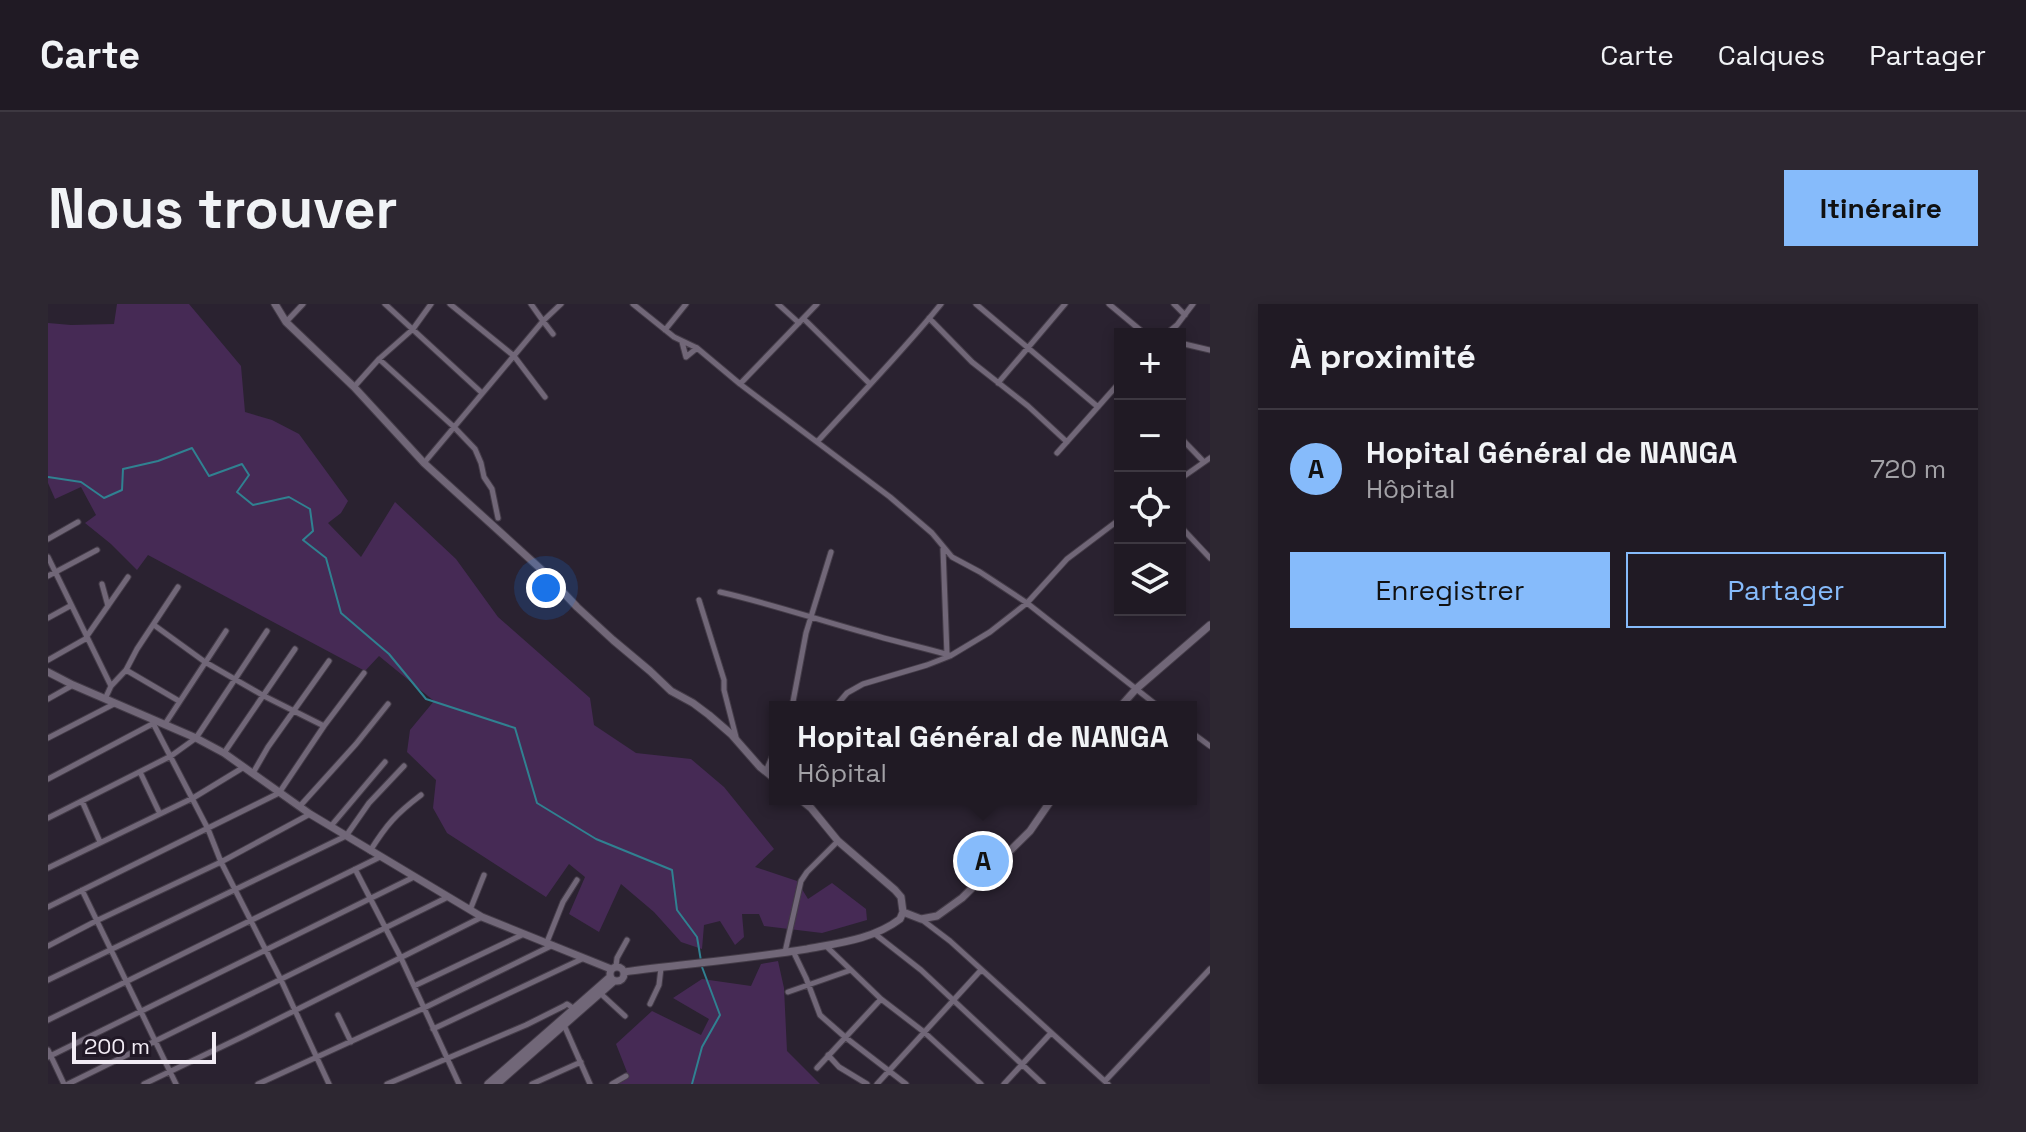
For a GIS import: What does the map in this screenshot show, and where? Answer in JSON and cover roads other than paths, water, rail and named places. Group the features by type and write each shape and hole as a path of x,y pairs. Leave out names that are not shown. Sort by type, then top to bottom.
{"street":[{"path":"275,304 286,322 354,387 424,463 543,571 613,640 671,691 709,715 769,774"},
{"path":"286,322 303,304"},
{"path":"385,304 482,393"},
{"path":"354,387 379,359 413,329 431,304"},
{"path":"450,304 514,356 545,397"},
{"path":"531,304 553,334"},
{"path":"424,463 543,321 561,304"},
{"path":"633,304 682,342 697,348 925,526 960,563 980,572 1027,603 1151,701"},
{"path":"665,330 686,304"},
{"path":"778,304 870,384"},
{"path":"740,384 817,304"},
{"path":"817,442 941,304"},
{"path":"976,304 1098,407"},
{"path":"998,383 1065,304"},
{"path":"1109,304 1138,328"},
{"path":"1174,304 1185,315"},
{"path":"1172,328 1193,304"},
{"path":"929,318 972,362 1028,406 1067,442"},
{"path":"682,342 686,357 697,348"},
{"path":"1186,344 1210,350"},
{"path":"379,359 475,449 484,477 492,489 498,518"},
{"path":"1057,453 1114,389"},
{"path":"1186,442 1207,460 1186,475"},
{"path":"48,539 78,522"},
{"path":"840,701 863,684 927,665 990,632 1027,603 1067,559 1114,524"},
{"path":"1186,532 1210,558"},
{"path":"943,548 948,655"},
{"path":"48,576 97,550"},
{"path":"793,701 806,633 831,552"},
{"path":"48,557 111,686"},
{"path":"48,660 87,637 128,577"},
{"path":"102,584 108,607"},
{"path":"105,699 178,587"},
{"path":"720,592 948,655"},
{"path":"699,600 724,680 738,742"},
{"path":"48,618 70,606"},
{"path":"154,625 205,662 324,726"},
{"path":"1125,701 1210,625"},
{"path":"49,776 158,723 179,701 226,631"},
{"path":"48,818 171,756 196,738 267,631"},
{"path":"224,753 295,649"},
{"path":"253,773 329,661"},
{"path":"126,670 179,701"},
{"path":"48,672 224,753 310,814 482,917 551,943 584,958 613,973 622,979 624,972 621,967 613,973 573,1008 488,1084"},
{"path":"48,907 279,793 364,673"},
{"path":"48,699 73,685"},
{"path":"48,738 115,703"},
{"path":"299,807 388,704"},
{"path":"158,723 221,862 329,1084"},
{"path":"331,826 385,762"},
{"path":"766,771 769,764"},
{"path":"48,980 346,836 369,803 404,766"},
{"path":"48,868 193,798 244,767"},
{"path":"140,772 160,814"},
{"path":"370,851 398,812 421,795"},
{"path":"82,801 100,842"},
{"path":"624,972 789,952 875,934 900,919 903,912 901,897 838,841 811,805"},
{"path":"921,919 937,916 962,898 1030,831 1048,805"},
{"path":"48,946 221,862 310,814"},
{"path":"838,841 801,881 789,952 808,983 820,1015 906,1084"},
{"path":"48,1020 380,857"},
{"path":"355,869 401,958 459,1084"},
{"path":"470,910 484,875"},
{"path":"414,877 140,1013 49,1054 66,1084 448,897"},
{"path":"258,1084 424,1008 551,943 563,902 577,880"},
{"path":"82,890 176,1084"},
{"path":"903,912 921,919 950,941 1106,1083 1210,969"},
{"path":"144,1084 482,917"},
{"path":"414,986 524,934"},
{"path":"875,934 921,970 1043,1084"},
{"path":"497,1084 599,993 613,973 627,940"},
{"path":"825,945 881,999 924,1032 981,1084"},
{"path":"433,1029 584,958"},
{"path":"650,1004 659,985 661,968"},
{"path":"788,992 851,970"},
{"path":"877,1084 981,970"},
{"path":"599,993 625,1016"},
{"path":"817,1068 881,999"},
{"path":"387,1084 526,1025 567,1004 573,1008"},
{"path":"338,1015 351,1042"},
{"path":"564,1024 590,1084"},
{"path":"1004,1084 1051,1033"},
{"path":"828,1055 839,1067 867,1084"},
{"path":"532,1084 581,1062"},
{"path":"612,1084 626,1076"}],"waterway":[{"path":"48,477 81,482 104,498 122,490 123,469 158,461 192,448 209,476 242,464 249,475 237,492 253,505 289,497 310,509 313,531 303,540 326,558 341,613 389,654 426,699 515,728 537,803 596,839 672,870 677,910 697,937 701,961"},
{"path":"692,1084 702,1047 720,1015 702,967"}],"place":[{"name":"Hopital Général de NANGA","path":"983,861"}]}
